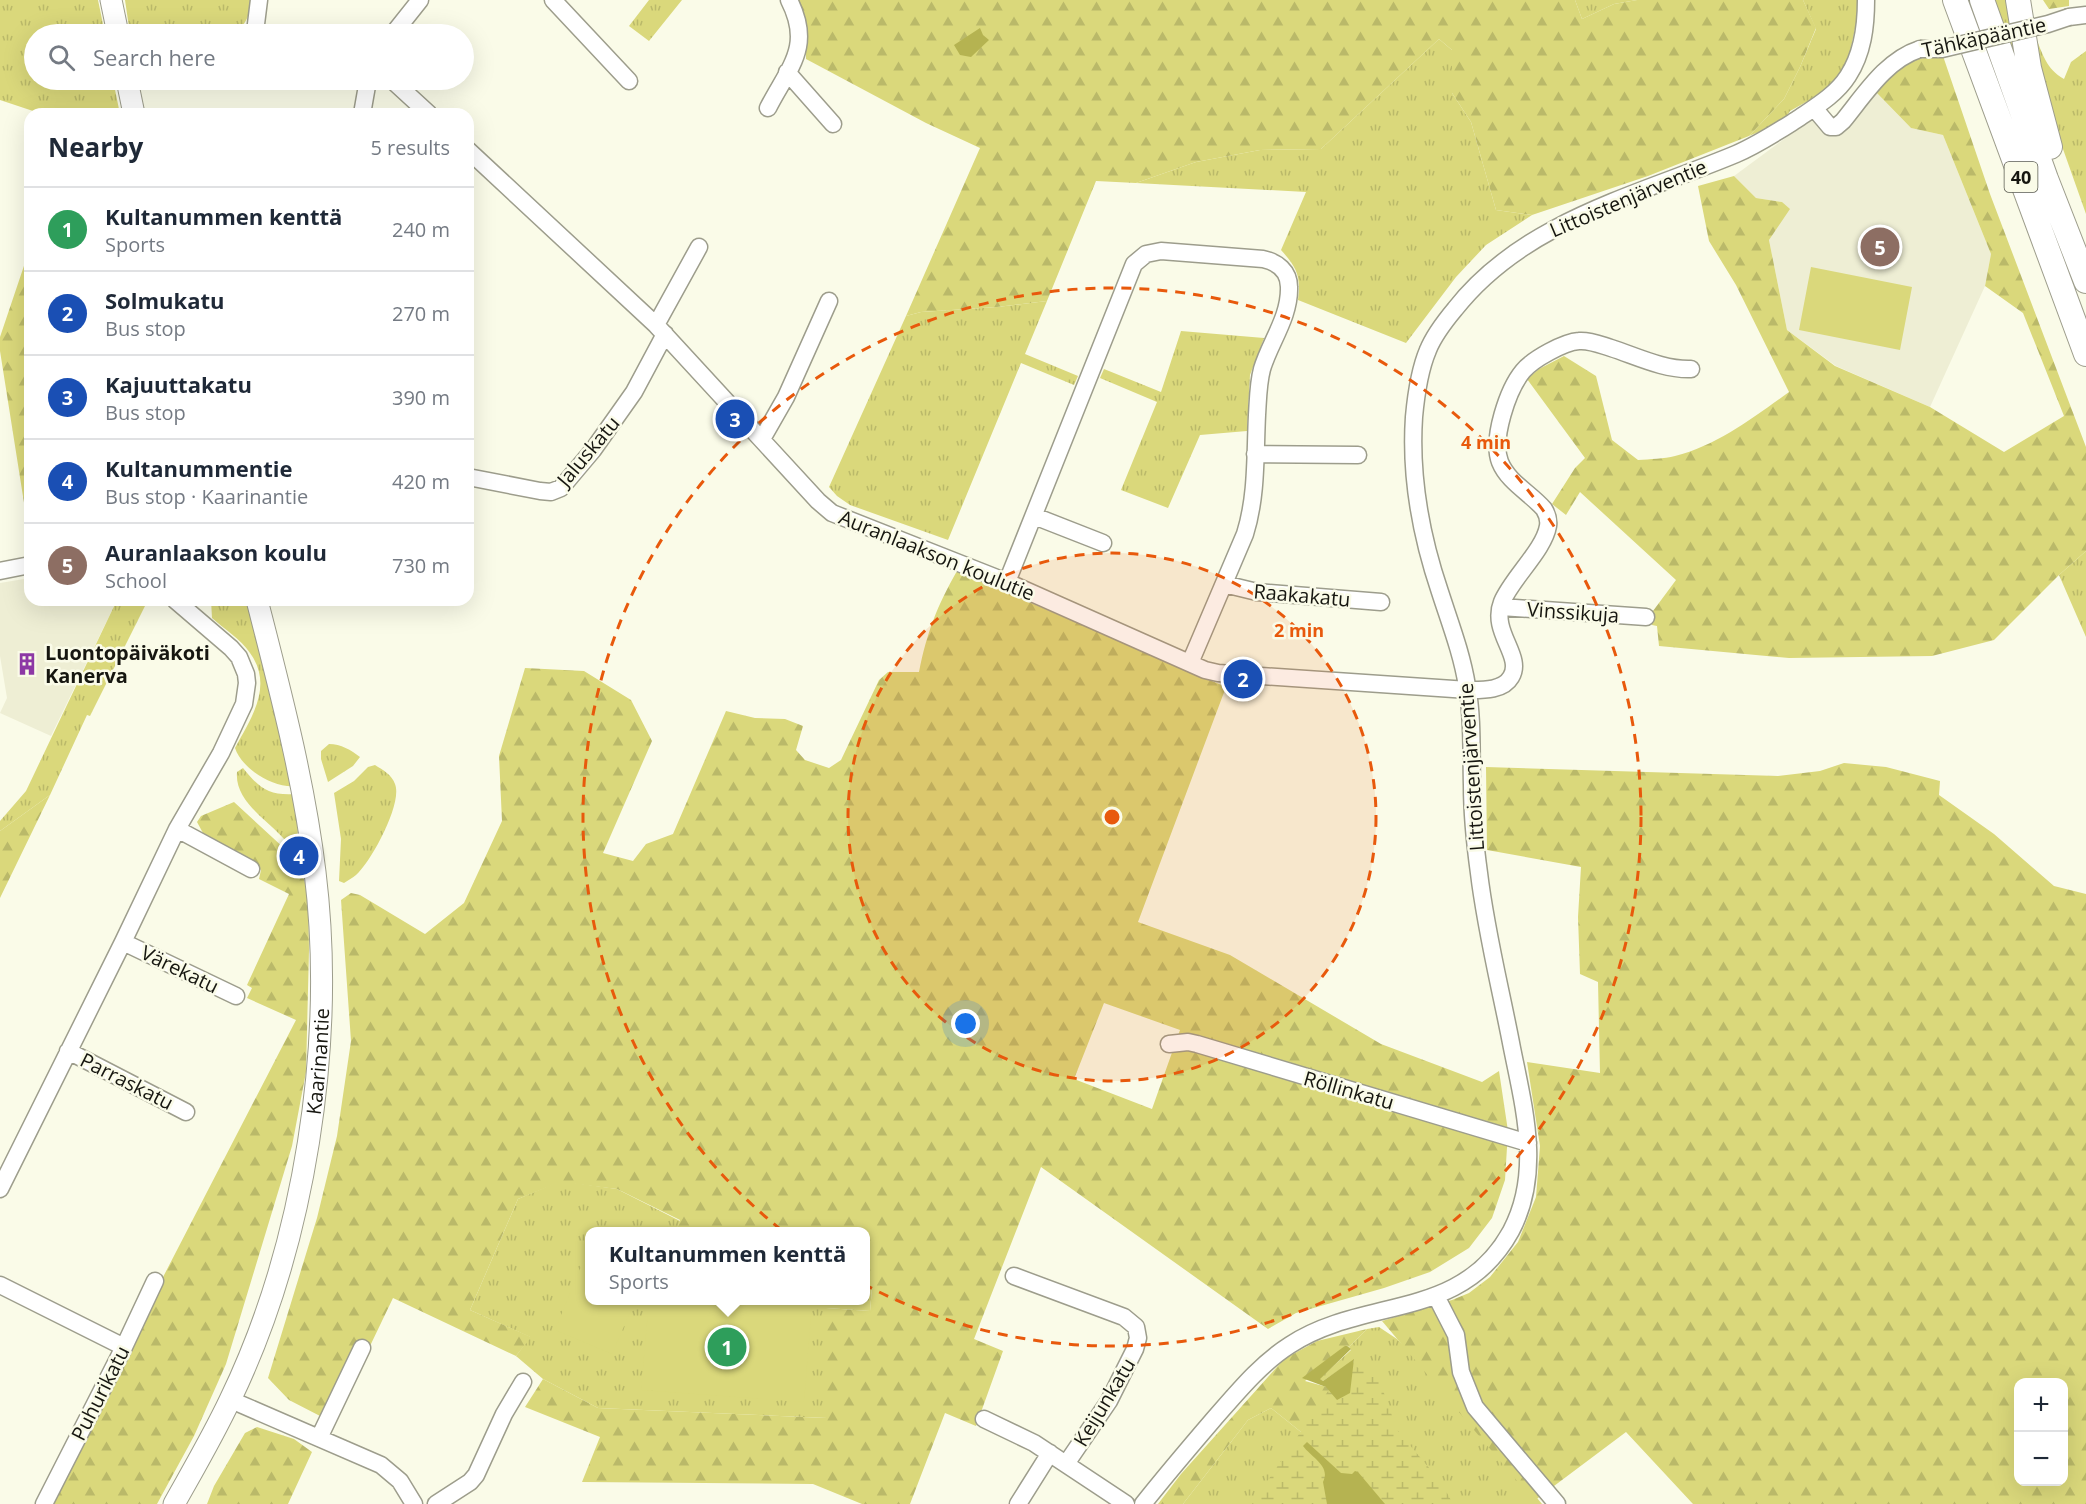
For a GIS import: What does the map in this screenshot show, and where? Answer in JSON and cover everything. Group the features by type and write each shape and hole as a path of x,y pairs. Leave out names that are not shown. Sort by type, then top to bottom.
{"highway":[{"name":"40","path":"1955,0 2086,354"},
{"name":"40","path":"1982,0 2046,179 2085,279"},
{"path":"2018,0 2029,68 2085,279"}],"main road":[{"path":"111,0 116,24"},
{"path":"130,90 133,108"},
{"name":"Kaarinantie","path":"174,1504 231,1400 260,1327 276,1280 298,1197 315,1097 321,1016 319,912 310,838 285,709 259,606"}],"street":[{"path":"251,24 259,0"},
{"path":"401,24 420,0"},
{"path":"554,0 629,81"},
{"path":"768,108 798,52 800,36 797,20 789,0"},
{"name":"Littoistenjärventie","path":"1143,1504 1171,1468 1231,1400 1279,1352 1314,1331 1436,1296 1469,1280 1491,1261 1505,1241 1515,1223 1524,1194 1528,1163 1526,1114 1479,876 1468,690 1452,627 1431,561 1416,495 1413,466 1415,411 1418,383 1429,347 1467,293 1519,249 1549,231 1593,210 1651,185 1739,153 1830,96 1841,85 1856,62 1862,42 1866,0"},
{"name":"Tähkäpääntie","path":"1814,108 1830,127 1836,127 1878,77 1904,56 1920,49 1942,49 2069,17 2086,15"},
{"path":"787,72 833,124"},
{"path":"363,108 366,90"},
{"path":"403,90 422,108"},
{"name":"Auranlaakson koulutie","path":"474,156 661,330 818,501 832,513 1007,582 1205,670 1228,675 1468,690 1495,688 1513,675 1514,661 1498,618 1501,607"},
{"name":"Jaluskatu","path":"474,478 540,491 551,492 561,488 624,408 699,247"},
{"path":"1007,582 1129,274 1138,260 1150,252 1161,251 1263,259 1274,262 1286,274 1289,285 1288,299 1280,327 1261,374 1251,516 1190,663"},
{"path":"762,439 781,408 829,301"},
{"path":"1501,607 1506,594 1549,526 1544,509 1505,472 1498,456 1501,422 1521,373 1537,359 1565,344 1580,341 1594,343 1674,368 1691,369"},
{"path":"1255,454 1358,455"},
{"path":"1034,516 1102,543"},
{"path":"0,571 24,566"},
{"name":"Raakakatu","path":"1224,584 1257,592 1382,602"},
{"path":"0,1189 177,829 221,753 244,704 247,693 246,674 239,657 182,606"},
{"name":"Vinssikuja","path":"1501,607 1646,617"},
{"path":"177,829 251,868"},
{"name":"Värekatu","path":"123,942 236,996"},
{"name":"Röllinkatu","path":"1169,1044 1188,1042 1197,1044 1528,1143"},
{"name":"Parraskatu","path":"68,1051 186,1112"},
{"name":"Keijunkatu","path":"1014,1276 1124,1317 1133,1323 1137,1333 1135,1349 1115,1390 1066,1464"},
{"name":"Puhurikatu","path":"44,1504 155,1281"},
{"path":"0,1285 124,1347"},
{"path":"1436,1296 1456,1335 1461,1372 1475,1407 1557,1504"},
{"path":"319,1438 362,1348"},
{"path":"436,1504 470,1482 476,1475 504,1414 523,1382"},
{"path":"231,1400 388,1470 405,1487 414,1504"},
{"path":"984,1419 1020,1435 1126,1504"},
{"path":"1018,1504 1050,1453"}],"shaded area":[{"path":"980,28 989,40 971,57 960,55 954,45"},
{"path":"1875,91 1911,128 1943,135 1991,254 1985,286 1930,407 1836,366 1787,330 1769,240 1782,202 1756,198 1734,176 1814,117 1829,133"},
{"path":"24,579 24,606 114,606 51,736 0,713 7,698 0,656 0,583"},
{"path":"1346,1345 1351,1349 1320,1379 1323,1381 1354,1359 1350,1393 1337,1400 1326,1387 1302,1378"},
{"path":"1307,1442 1341,1473 1358,1472 1385,1504 1327,1504 1323,1482 1325,1471 1303,1446"}],"green space":[{"path":"0,0 98,0 103,24 24,24 24,90 115,90 119,108 24,108 0,100"},
{"path":"125,0 251,0 249,12 243,24 129,24"},
{"path":"649,0 682,0 649,41 629,26"},
{"path":"795,0 1575,0 1582,19 1614,4 1637,0 1803,0 1816,28 1784,99 1749,136 1648,176 1532,215 1496,210 1471,122 1452,93 1452,50 1439,39 1321,149 1260,150 1196,162 1136,183 1096,181 1047,301 921,312 906,316 980,148 926,123 806,59 806,29"},
{"path":"1575,0 1637,0 1614,4 1582,19"},
{"path":"1803,0 1858,0 1859,9 1848,62 1834,85 1814,100 1790,111 1783,122 1749,136 1784,99 1816,29"},
{"path":"1988,0 2010,0 2038,127"},
{"path":"2043,0 2069,0 2069,6 2049,9"},
{"path":"2027,36 2035,36 2049,66 2064,79 2071,62 2086,51 2086,214 2052,118"},
{"path":"1439,39 1452,50 1452,93 1471,122 1496,210 1532,215 1486,245 1456,277 1406,343 1298,300 1297,273 1281,250 1306,192 1136,183 1196,162 1260,150 1321,149"},
{"path":"1943,56 1990,194 2086,447 2086,551 1994,640 1932,656 1789,658 1659,646 1657,626 1652,625 1653,611 1676,580 1580,492 1566,515 1552,504 1575,468 1585,458 1527,379 1539,369 1564,356 1596,376 1612,440 1638,460 1671,457 1706,445 1721,438 1789,392 1736,285 1709,241 1698,186 1734,176 1756,198 1782,202 1790,209 1769,240 1787,330 1835,366 1930,407 2004,452 2064,416 2023,313 1985,286 1991,254 1943,135 1911,128 1875,91 1904,64 1919,59"},
{"path":"24,266 24,503 0,351 0,337"},
{"path":"1811,267 1912,287 1900,350 1799,330"},
{"path":"1047,301 1025,354 1078,376 1074,385 1021,363 948,540 850,505 837,496 829,487 906,316 921,312"},
{"path":"1181,331 1264,338 1250,375 1247,431 1200,435 1168,508 1121,490 1157,402 1100,378 1104,369 1161,392"},
{"path":"2086,551 2086,637 2059,575"},
{"path":"957,571 1226,687 1138,922 1230,955 1381,1044 1482,1082 1499,1071 1508,1131 1505,1180 1492,1218 1469,1248 1430,1272 1384,1288 1296,1313 1268,1329 1041,1167 974,1339 1003,1351 976,1426 945,1413 910,1504 862,1504 813,1484 582,1482 600,1437 525,1407 543,1379 598,1408 826,1418 826,1308 870,1311 872,1288 870,1288 870,1227 677,1227 680,1220 617,1189 560,1182 518,1199 470,1310 531,1337 516,1356 393,1298 370,1346 357,1341 322,1417 289,1400 268,1378 317,1218 337,1136 351,1041 341,900 351,893 360,895 425,934 464,903 502,821 499,756 525,668 584,671 631,700 652,741 603,853 633,861 646,844 673,834 726,711 755,718 785,719 803,726 796,750 805,760 829,768 841,760 879,680 888,672 919,672 938,608","holes":["1104,1003 1180,1030 1152,1109 1074,1079"]},
{"path":"114,606 145,606 90,716 87,715 50,795 0,831 0,821 26,791"},
{"path":"211,606 249,606 295,786 277,784 259,776 244,763 235,748 258,702 260,678 257,665 246,648 212,618"},
{"path":"329,744 346,748 360,757 353,766 328,782 321,751"},
{"path":"1844,763 1886,767 1940,781 1939,795 1994,834 2054,886 2086,894 2086,1504 1693,1504 1626,1432 1534,1501 1382,1321 1469,1293 1490,1277 1518,1242 1536,1197 1540,1146 1527,1062 1600,1073 1598,982 1580,974 1578,917 1581,867 1487,850 1486,767 1778,776 1820,771"},
{"path":"375,765 394,781 396,793 394,804 384,832 370,858 356,875 344,883 339,881 341,839 334,793 354,781 368,767"},
{"path":"243,768 266,790 279,794 297,794 298,848 296,850 292,849 257,814 242,794 237,772"},
{"path":"50,795 0,898 0,831"},
{"path":"234,802 285,849 301,869 308,894 306,1072 292,1146 226,1364 194,1436 157,1504 52,1504 132,1337 296,1020 247,998 252,988 247,985 289,894 259,879 261,870 203,833 197,822 201,816"},
{"path":"560,1181 617,1189 680,1221 678,1227 585,1227 585,1305 870,1305 870,1288 872,1288 870,1311 826,1308 827,1418 598,1408 543,1379 516,1356 530,1337 470,1310 518,1199"},
{"path":"585,1257 585,1305 633,1305 612,1354 555,1330"},
{"path":"649,1305 812,1305 804,1402 641,1390"},
{"path":"1379,1327 1397,1339 1438,1379 1542,1504 1385,1504 1339,1412 1354,1360 1323,1381 1319,1379 1351,1350 1349,1347 1367,1329"},
{"path":"1367,1329 1349,1347 1346,1345 1305,1381 1327,1387 1332,1393 1301,1432 1271,1408 1248,1420 1183,1504 1158,1504 1181,1474 1284,1359 1317,1341"},
{"path":"1347,1363 1378,1376 1397,1430 1441,1482 1453,1504 1252,1504"},
{"path":"1271,1408 1301,1432 1299,1504 1183,1504 1248,1420"},
{"path":"257,1427 294,1439 312,1452 288,1504 207,1504 214,1486 245,1433"}],"place":[{"name":"Auranlaakson koulu","path":"1880,247"},
{"name":"Kajuuttakatu","path":"735,419"},
{"name":"Luontopäiväkoti Kanerva","path":"27,664"},
{"name":"Solmukatu","path":"1243,679"},
{"name":"Kultanummentie","path":"299,856"},
{"name":"Kultanummen kenttä","path":"727,1347"}]}
